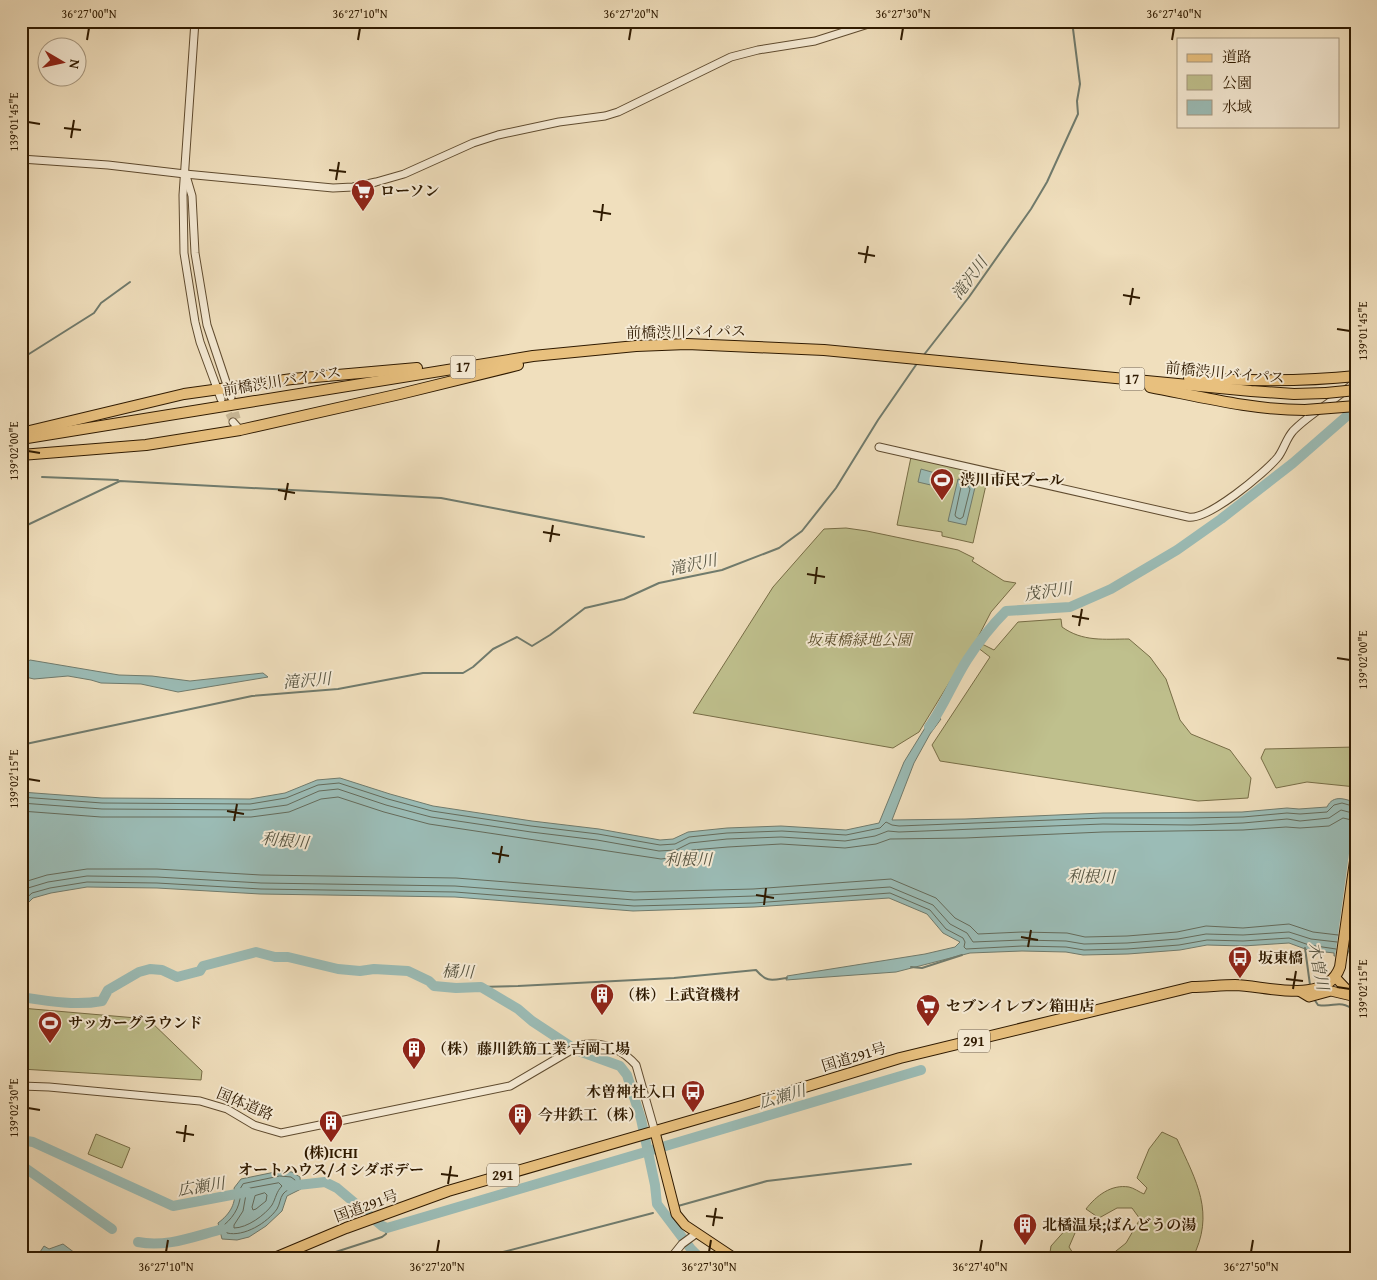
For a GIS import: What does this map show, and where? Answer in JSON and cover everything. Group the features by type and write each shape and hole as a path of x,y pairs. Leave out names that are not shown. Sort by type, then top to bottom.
{"highway":[{"name":"前橋渋川バイパス","path":"21,439 533,356 585,350 687,344 824,350 1268,392 1326,393 1356,390"},
{"path":"21,455 103,450 146,445 237,424 400,394 585,350"},
{"path":"21,433 184,394 219,395 292,379 434,366 511,355 533,356"},
{"name":"17","path":"1151,381 1172,377 1265,381 1356,376"},
{"name":"17","path":"1104,377 1236,405 1276,410 1356,406"},
{"path":"1310,993 1327,985 1335,978 1340,967 1356,854"},
{"name":"国道291号","path":"272,1259 448,1191 900,1058 1192,987 1234,985 1310,993"}],"main road":[{"path":"1335,978 1354,998"},
{"path":"1310,993 1331,991 1354,998"},
{"path":"651,1132 657,1142 661,1155 676,1214 693,1235 736,1259"}],"street":[{"path":"195,21 183,195 184,253 200,342 219,395"},
{"path":"21,159 108,165 333,188 353,187 404,174 473,143 498,135 618,112 730,56 815,41 878,21"},
{"path":"185,174 192,196 195,253 207,325 229,393"},
{"path":"879,446 1197,518 1221,504 1257,477 1277,458 1293,432 1356,381"},
{"name":"国体道路","path":"21,1086 200,1101 227,1108 254,1125 281,1133 510,1086 580,1045 592,1044 609,1046 622,1051 638,1070 651,1132"},
{"path":"670,1259 682,1244 693,1235"}],"green space":[{"name":"渋川市民プール","path":"911,457 988,476 973,543 942,536 942,532 897,525"},
{"name":"坂東橋緑地公園","path":"846,528 958,550 974,558 972,561 1004,581 1016,583 991,612 976,641 994,650 1018,622 1061,619 1062,627 1078,635 1094,639 1129,639 1150,657 1166,679 1180,720 1191,734 1230,750 1251,778 1248,798 1198,801 940,761 932,745 990,657 973,644 919,732 893,748 693,713 773,587 824,529"},
{"path":"1356,747 1356,787 1307,782 1276,788 1261,758 1265,749"},
{"path":"21,1008 148,1019 202,1071 201,1080 21,1069"},
{"path":"1162,1132 1177,1139 1201,1197 1202,1227 1199,1242 1192,1259 1106,1259 1126,1243 1140,1219 1132,1208 1117,1208 1099,1218 1086,1209 1104,1192 1116,1187 1133,1188 1144,1194 1147,1188 1137,1178 1149,1149"},
{"path":"96,1134 130,1148 122,1168 88,1154"},
{"path":"1068,1227 1075,1233 1069,1247 1077,1259 1049,1259 1051,1246"}],"water":[{"path":"921,469 942,475 939,487 918,482"},
{"path":"958,479 976,483 966,525 948,521"},
{"path":"30,660 119,675 152,676 190,681 263,673 268,677 178,692 141,684 101,683 68,676 34,679 21,676 21,666"},
{"name":"利根川","path":"933,715 941,719 930,734 914,763 892,820 1103,813 1242,812 1327,807 1336,799 1356,803 1356,944 1353,950 1349,950 1347,956 1334,956 1334,953 1308,950 1289,943 1243,946 1207,945 1180,950 1128,954 1083,955 1066,952 1022,951 970,953 896,972 786,980 787,976 925,954 955,947 960,942 943,933 927,914 889,898 754,907 633,911 455,897 260,894 157,888 87,887 33,898 21,910 21,792 102,798 250,799 285,793 317,780 340,778 433,806 599,829 660,840 673,839 688,832 727,828 781,826 846,830 879,823 904,762"},
{"path":"280,1171 292,1172 300,1177 301,1189 287,1196 282,1211 266,1226 249,1237 237,1240 222,1239 218,1223 232,1208 234,1188 241,1179"},
{"path":"63,1244 83,1259 45,1259 40,1252 44,1246 49,1249"}],"pier":[{"name":"坂東橋","path":"1356,802 1356,884 1341,958 1335,957"}],"waterway":[{"name":"滝沢川","path":"923,356 969,297 1031,209 1047,182 1078,114 1077,101 1080,84 1072,21"},
{"path":"21,359 94,313 101,303 130,282"},
{"name":"滝沢川","path":"21,745 252,696 338,689 423,673 463,673 473,667 493,649 517,637 532,646 550,635 585,608 624,599 659,583 722,570 779,548 802,531 836,488 878,420 918,362"},
{"name":"茂沢川","path":"929,727 971,654 1006,611 1070,607 1111,589 1177,550 1221,519 1293,463 1356,408"},
{"path":"42,477 118,480"},
{"path":"21,528 120,481 441,498 644,537"},
{"name":"木曽川","path":"1305,948 1310,985"},
{"name":"橘川","path":"21,997 72,1003 102,1001 108,990 139,972 150,969 162,970 177,977 200,971 203,966 256,952 275,957 288,957 338,969 408,971 429,981 434,986 456,988 481,987 518,1009 532,1021 576,1050 620,1066 627,1075 641,1119 655,1185 657,1204 691,1249 701,1259"},
{"path":"911,967 922,968 962,955"},
{"path":"478,987 674,978 756,970 767,979 787,978"},
{"name":"木曽川","path":"1314,999 1318,1005 1340,1004 1356,1011"},
{"name":"広瀬川","path":"652,1150 921,1070"},
{"name":"広瀬川","path":"21,1140 33,1142 173,1206 247,1192"},
{"name":"広瀬川","path":"289,1186 325,1182 337,1188 382,1226 387,1228 642,1153"},
{"path":"678,1206 767,1181 911,1164"},
{"path":"21,1165 112,1229"},
{"path":"472,1259 653,1213"},
{"path":"314,1259 382,1237 386,1234 387,1228"},
{"path":"138,1242 170,1242 223,1229"}],"tunnel":[{"path":"232,402 238,421"},
{"path":"224,404 233,422"}],"place":[{"name":"ローソン","path":"363,212"},
{"name":"渋川市民プール","path":"942,501"},
{"name":"坂東橋","path":"1240,979"},
{"name":"（株）上武資機材","path":"602,1016"},
{"name":"セブンイレブン箱田店","path":"928,1027"},
{"name":"サッカーグラウンド","path":"50,1044"},
{"name":"（株）藤川鉄筋工業 吉岡工場","path":"414,1070"},
{"name":"木曽神社入口","path":"693,1113"},
{"name":"今井鉄工（株）","path":"520,1136"},
{"name":"(株)ICHI オートハウス/イシダボデー","path":"331,1143"},
{"name":"北橘温泉;ばんどうの湯","path":"1025,1246"}]}
